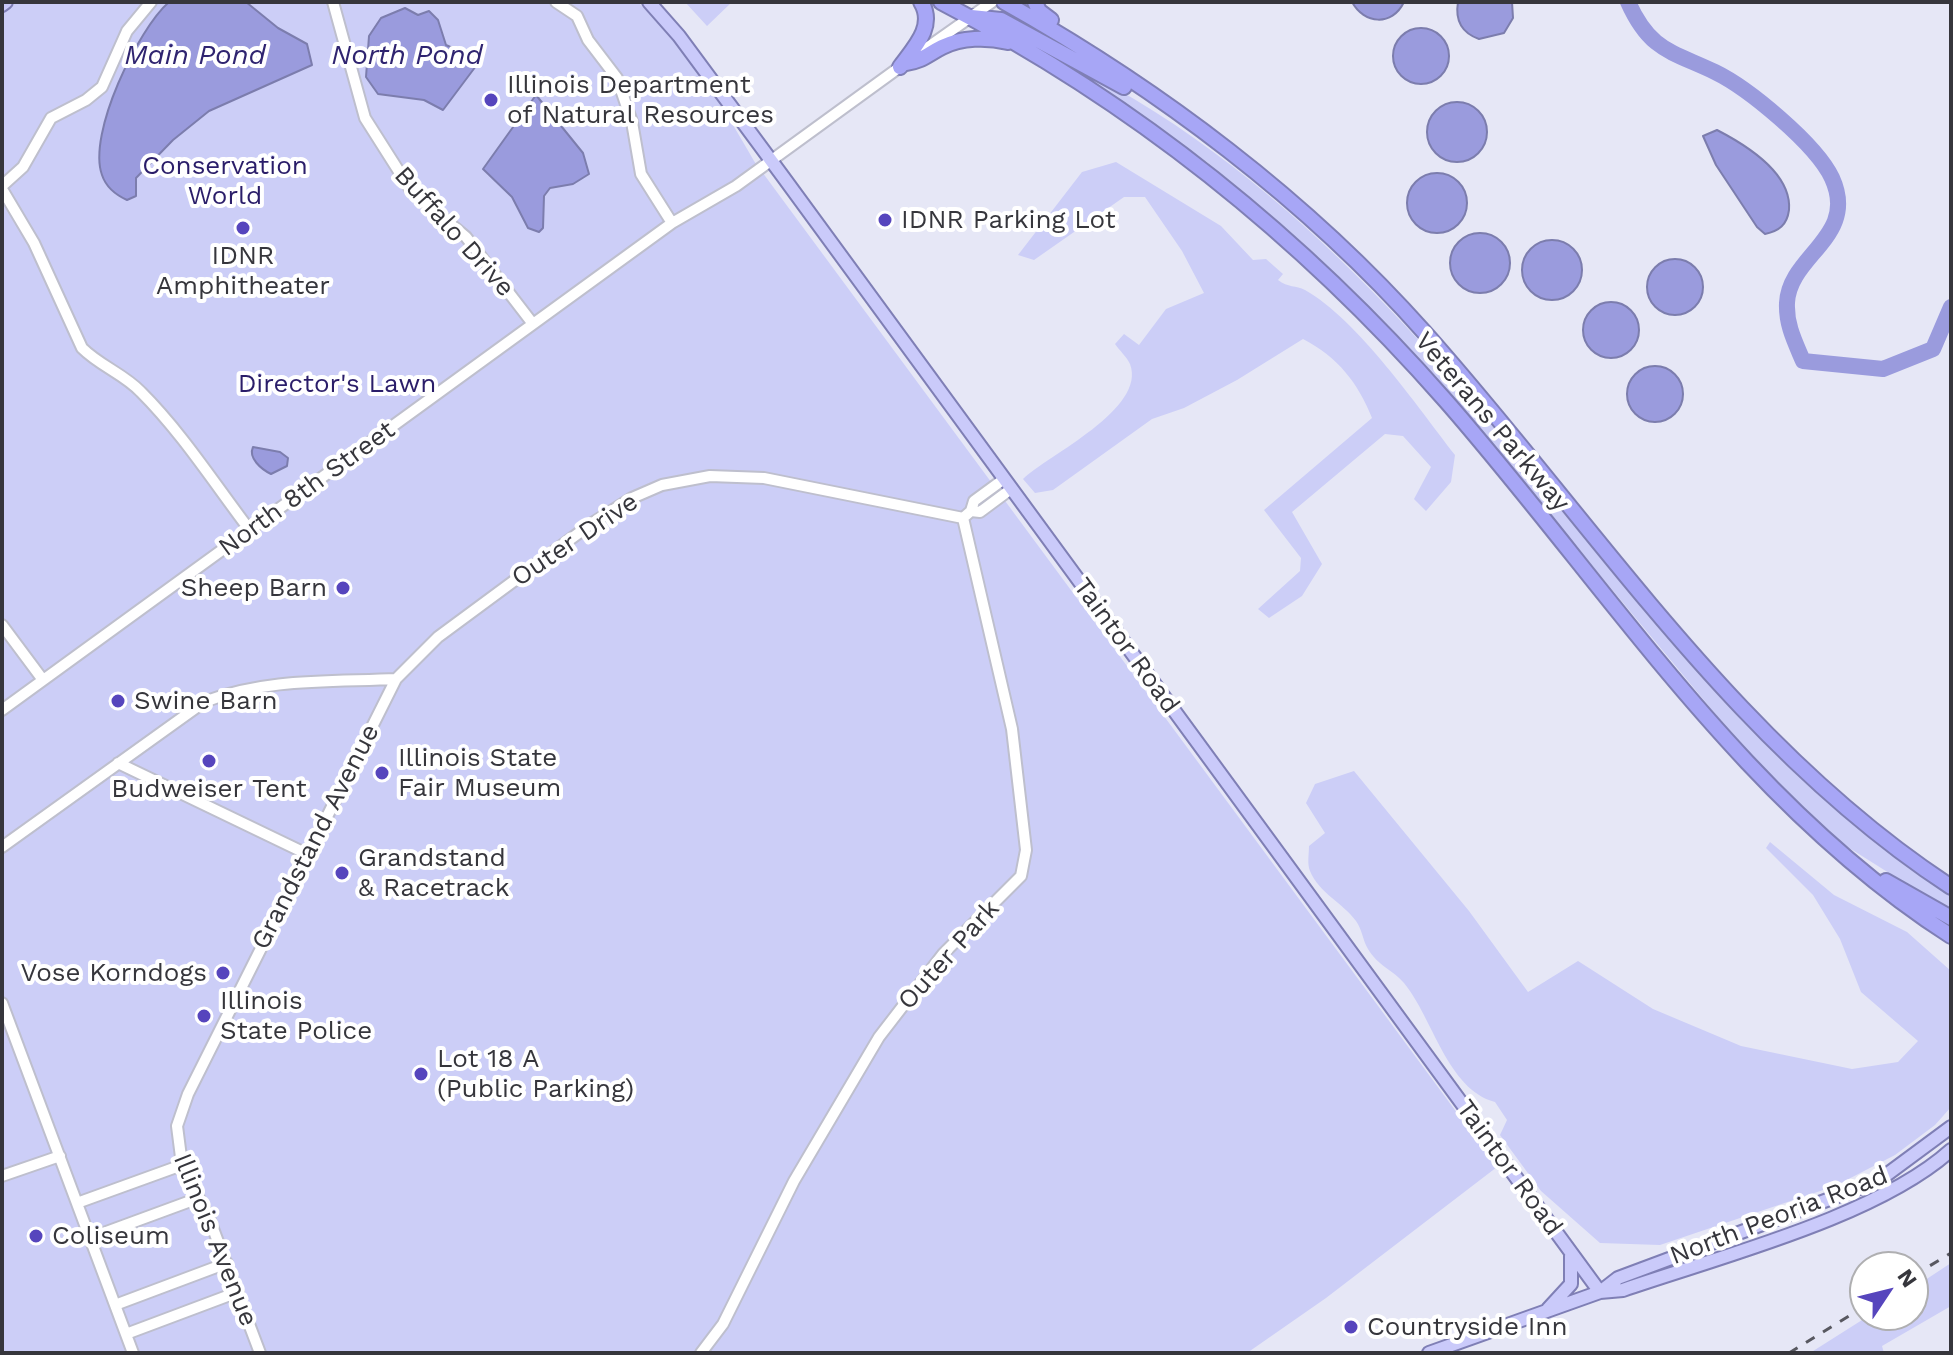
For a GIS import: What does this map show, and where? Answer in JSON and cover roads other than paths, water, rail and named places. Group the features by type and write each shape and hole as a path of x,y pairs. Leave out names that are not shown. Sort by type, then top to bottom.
{"highway":[{"path":"903,65 925,30 926,13 921,2"},
{"name":"Veterans Parkway","path":"941,2 1021,45 1172,146 1255,211 1327,276 1447,402 1756,773 1850,862 1951,936"},
{"name":"Veterans Parkway","path":"1004,2 1159,99 1301,212 1392,298 1453,365 1739,706 1848,809 1951,887"},
{"path":"1035,2 1043,15 1129,69 1144,89"},
{"path":"970,17 1001,20 1146,100 1159,99"},
{"path":"903,65 921,61 942,47 968,40 988,38 1021,45"},
{"path":"1850,862 1951,918"},
{"path":"1898,900 1928,930 1951,945"}],"main road":[{"name":"Taintor Road","path":"649,2 679,36 1600,1292"},
{"name":"North Peoria Road","path":"1600,1292 1618,1278 1878,1181 1951,1127"},
{"name":"North Peoria Road","path":"1429,1353 1600,1292 1623,1290 1856,1207 1902,1184 1951,1150"},
{"path":"1546,1311 1571,1284 1571,1253"}],"street":[{"path":"151,2 127,31 102,87 51,118 23,167 2,187 34,243 82,348 148,399 249,529"},
{"name":"Buffalo Drive","path":"333,2 365,118 375,135 412,192 466,237 533,324"},
{"path":"556,2 577,16 588,40 617,78 632,122 641,174 672,223"},
{"name":"North 8th Street","path":"2,710 672,223 771,161 992,2"},
{"name":"Outer Drive","path":"396,679 438,637 591,524 632,498 662,485 710,476 764,478 967,514"},
{"path":"967,514 974,501 1008,484"},
{"name":"Outer Park","path":"701,1353 723,1324 794,1181 879,1037 943,954 1021,876 1026,850 1012,729 967,514"},
{"path":"2,625 43,680"},
{"path":"2,847 204,702 223,694 299,683 396,679"},
{"name":"Grandstand Avenue","path":"177,1126 188,1094 396,679"},
{"path":"118,763 307,854"},
{"path":"2,1003 133,1353"},
{"name":"Illinois Avenue","path":"177,1126 176,1143 182,1165 196,1199 209,1218 260,1353"},
{"path":"2,1176 60,1156"},
{"path":"77,1203 182,1165"},
{"path":"90,1238 196,1199"},
{"path":"115,1305 227,1263"},
{"path":"126,1334 238,1292"}],"water":[{"name":"Main Pond","path":"169,2 246,2 278,28 307,44 312,65 209,111 173,140 136,178 136,196 127,200 112,190 102,175 99,157 102,134 108,109 130,58 143,35"},
{"path":"1352,2 1404,2 1392,16 1378,20 1364,15"},
{"path":"1458,2 1512,2 1513,18 1504,33 1479,39 1461,25"},
{"name":"North Pond","path":"405,8 418,15 429,11 438,20 446,45 464,53 476,66 443,110 424,100 378,94 366,77 369,36 381,18"},
{"path":"1421,28 1441,36 1449,56 1441,76 1421,84 1401,76 1393,56 1401,36"},
{"name":"North Pond","path":"536,95 583,153 589,174 573,184 550,188 544,196 543,228 539,232 528,228 512,197 483,169"},
{"path":"1457,102 1478,111 1487,132 1478,153 1457,162 1436,153 1427,132 1436,111"},
{"path":"1717,130 1753,152 1783,184 1789,210 1786,220 1778,229 1765,234 1757,227 1716,165 1703,136"},
{"path":"1437,173 1458,182 1467,203 1458,224 1437,233 1416,224 1407,203 1416,182"},
{"path":"1480,233 1501,242 1510,263 1501,284 1480,293 1459,284 1450,263 1459,242"},
{"path":"1552,240 1573,249 1582,270 1573,291 1552,300 1531,291 1522,270 1531,249"},
{"path":"1675,259 1695,267 1703,287 1695,307 1675,315 1655,307 1647,287 1655,267"},
{"path":"1611,302 1631,310 1639,330 1631,350 1611,358 1591,350 1583,330 1591,310"},
{"path":"1655,366 1675,374 1683,394 1675,414 1655,422 1635,414 1627,394 1635,374"},
{"path":"253,447 280,452 288,458 287,466 271,474 267,472 254,459"}],"waterway":[{"path":"1628,2 1645,31 1663,48 1715,72 1762,104 1812,149 1832,178 1838,198 1837,216 1830,231 1799,272 1791,286 1787,303 1790,326 1803,361 1883,369 1933,349 1951,307"}],"railway":[{"path":"1929,1266 1951,1253"},
{"path":"1789,1353 1849,1316"}],"place":[{"name":"Illinois Department of Natural Resources","path":"491,100"},
{"name":"IDNR Parking Lot","path":"885,220"},
{"name":"IDNR Amphitheater","path":"243,228"},
{"name":"Sheep Barn","path":"343,588"},
{"name":"Swine Barn","path":"118,701"},
{"name":"Budweiser Tent","path":"209,761"},
{"name":"Illinois State Fair Museum","path":"382,773"},
{"name":"Grandstand & Racetrack","path":"342,873"},
{"name":"Vose Korndogs","path":"223,973"},
{"name":"Illinois State Police","path":"204,1016"},
{"name":"Lot 18 A (Public Parking)","path":"421,1074"},
{"name":"Coliseum","path":"36,1236"},
{"name":"Countryside Inn","path":"1351,1327"}],"park label":[{"name":"Conservation World","path":"225,181"},
{"name":"Director's Lawn","path":"337,384"}]}
